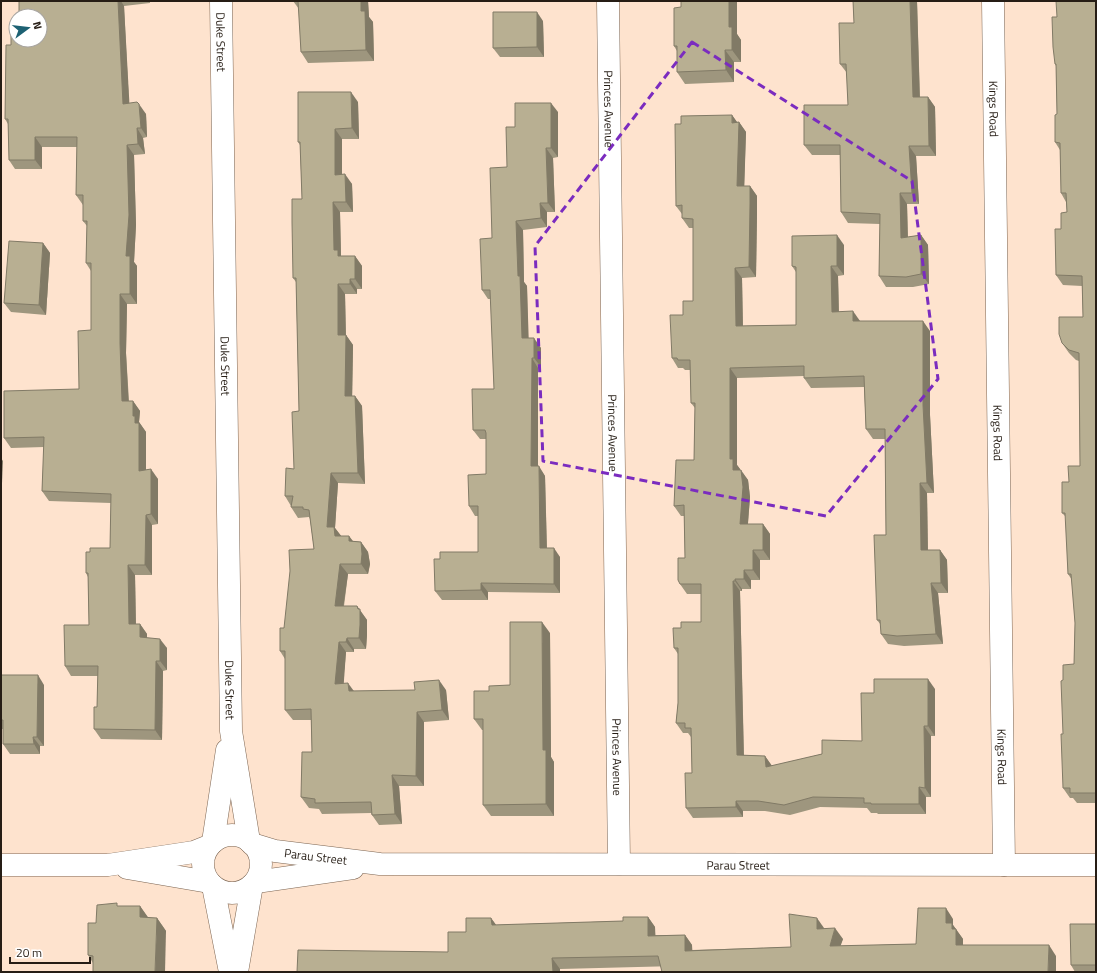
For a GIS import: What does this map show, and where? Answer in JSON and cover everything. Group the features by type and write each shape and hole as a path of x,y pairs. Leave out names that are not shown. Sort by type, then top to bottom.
{"street":[{"name":"Duke Street","path":"221,1 230,731 251,842"},
{"name":"Princes Avenue","path":"608,1 619,864"},
{"name":"Kings Road","path":"993,1 1004,865"},
{"name":"Duke Street","path":"211,844 230,731"},
{"path":"1,865 108,865 194,852 222,837 231,835 240,836 251,842 258,852 261,862 260,873 254,884 237,972"},
{"name":"Parau Street","path":"251,842 275,851 380,864 1096,865"},
{"path":"211,844 204,854 204,873 211,884 230,972"},
{"name":"Parau Street","path":"254,884 380,864"},
{"path":"108,865 211,884 222,892 233,894 244,892 254,884"}],"highlighted area":[{"path":"692,42 912,181 938,379 826,516 543,461 535,246"}],"building":[{"path":"19,1 118,1 123,104 137,102 139,104 141,128 137,128 138,144 127,145 129,215 126,256 130,256 130,294 120,294 120,343 122,401 133,401 133,416 135,416 135,423 139,423 139,471 151,469 151,514 146,515 145,565 128,565 129,624 140,624 140,637 160,639 160,661 156,661 155,730 94,729 94,707 97,707 98,666 65,666 64,625 89,625 86,552 90,552 90,548 110,548 111,494 42,491 44,437 4,438 4,391 79,389 78,331 91,330 91,263 86,263 87,221 83,221 83,195 76,195 77,137 35,137 35,160 9,160 8,119 5,119 6,45 8,45 8,48 48,48 48,8 19,8"},
{"path":"298,1 361,1 361,11 365,11 366,50 301,52"},
{"path":"681,1 729,1 729,27 732,27 732,50 725,50 726,70 677,72 677,46 674,46 674,8 681,7"},
{"path":"853,1 910,1 913,97 928,97 929,146 909,146 912,193 900,193 901,238 921,235 921,274 906,277 879,276 880,214 841,212 840,145 804,145 804,105 848,105 846,64 840,64 839,23 854,23"},
{"path":"1056,1 1096,1 1096,793 1070,793 1070,788 1063,788 1061,681 1063,680 1063,665 1074,664 1075,623 1071,574 1068,574 1065,513 1062,513 1062,482 1069,482 1068,466 1080,466 1079,353 1069,350 1062,343 1059,334 1059,317 1083,317 1082,276 1056,275 1055,229 1061,229 1061,213 1067,212 1066,193 1061,193 1060,143 1055,142 1055,115 1057,114 1056,64 1053,47 1052,17 1057,17"},
{"path":"493,12 537,12 537,47 493,48"},
{"path":"298,92 351,92 352,128 335,129 335,175 345,174 346,202 333,202 334,250 338,250 338,256 355,256 355,279 350,279 350,284 338,284 338,335 346,335 345,396 355,396 358,473 331,473 327,527 334,527 335,536 349,536 349,541 361,542 362,554 361,564 340,564 335,606 357,606 358,609 360,609 360,625 359,638 347,638 346,642 339,642 335,684 348,683 349,691 415,690 414,682 439,680 442,710 417,712 416,776 392,775 395,814 372,815 371,802 315,803 315,799 301,797 302,752 312,752 311,709 285,710 285,651 280,651 280,628 284,628 290,571 289,550 314,549 309,510 303,509 303,507 291,507 293,496 285,496 286,468 294,469 292,412 299,411 296,278 293,278 292,222 292,199 302,199 300,142 298,142"},
{"path":"515,103 551,103 551,148 546,148 548,203 540,203 541,218 516,221 522,338 534,338 534,358 532,358 531,466 539,466 540,548 554,548 554,584 481,583 481,590 435,591 434,559 440,559 440,552 478,552 478,506 469,506 468,475 486,474 486,433 485,430 473,430 472,389 494,389 490,290 482,290 480,239 492,238 490,168 507,167 506,127 515,127"},
{"path":"732,115 732,123 739,122 737,186 750,186 749,267 735,268 736,326 796,325 796,267 792,266 792,236 837,235 837,266 831,266 832,312 853,311 853,321 923,321 923,405 927,483 920,483 921,550 940,550 941,583 931,583 936,634 897,636 881,634 880,620 877,620 874,535 886,535 885,429 866,429 864,376 804,378 804,366 730,368 730,459 733,459 733,470 741,470 743,487 740,524 763,524 763,550 753,550 753,570 744,570 744,579 735,579 735,581 733,581 737,755 765,756 766,767 822,754 822,740 862,741 861,693 874,693 874,679 928,679 928,726 924,726 925,788 919,787 919,804 871,804 864,803 864,798 813,797 784,805 758,801 736,801 736,807 686,808 685,773 692,773 691,728 685,728 685,723 676,723 678,703 678,648 674,648 673,628 681,628 681,622 701,622 701,584 680,584 678,580 678,558 685,558 684,505 674,506 676,460 694,460 695,403 691,403 690,360 678,360 677,358 672,358 670,315 683,315 683,301 693,301 693,219 682,218 682,205 676,206 675,124 681,124 681,116"},
{"path":"9,241 43,243 39,305 4,303"},
{"path":"510,622 542,622 543,750 546,750 546,804 483,805 483,719 474,719 474,691 489,691 489,686 510,685"},
{"path":"1,675 38,675 37,737 33,737 34,744 3,744 3,720 1,720"},
{"path":"117,903 117,906 140,906 140,917 157,918 155,972 93,972 93,956 88,955 88,923 96,923 97,905"},
{"path":"918,908 946,908 946,923 952,923 952,929 956,929 956,945 1049,945 1048,972 662,972 658,956 552,958 553,972 297,972 298,950 448,952 448,932 466,932 466,918 491,918 492,925 623,921 623,917 648,917 648,936 685,935 685,951 791,947 789,914 817,918 817,929 835,928 830,946 916,944"},
{"path":"1070,924 1096,924 1096,965 1071,965"}]}
